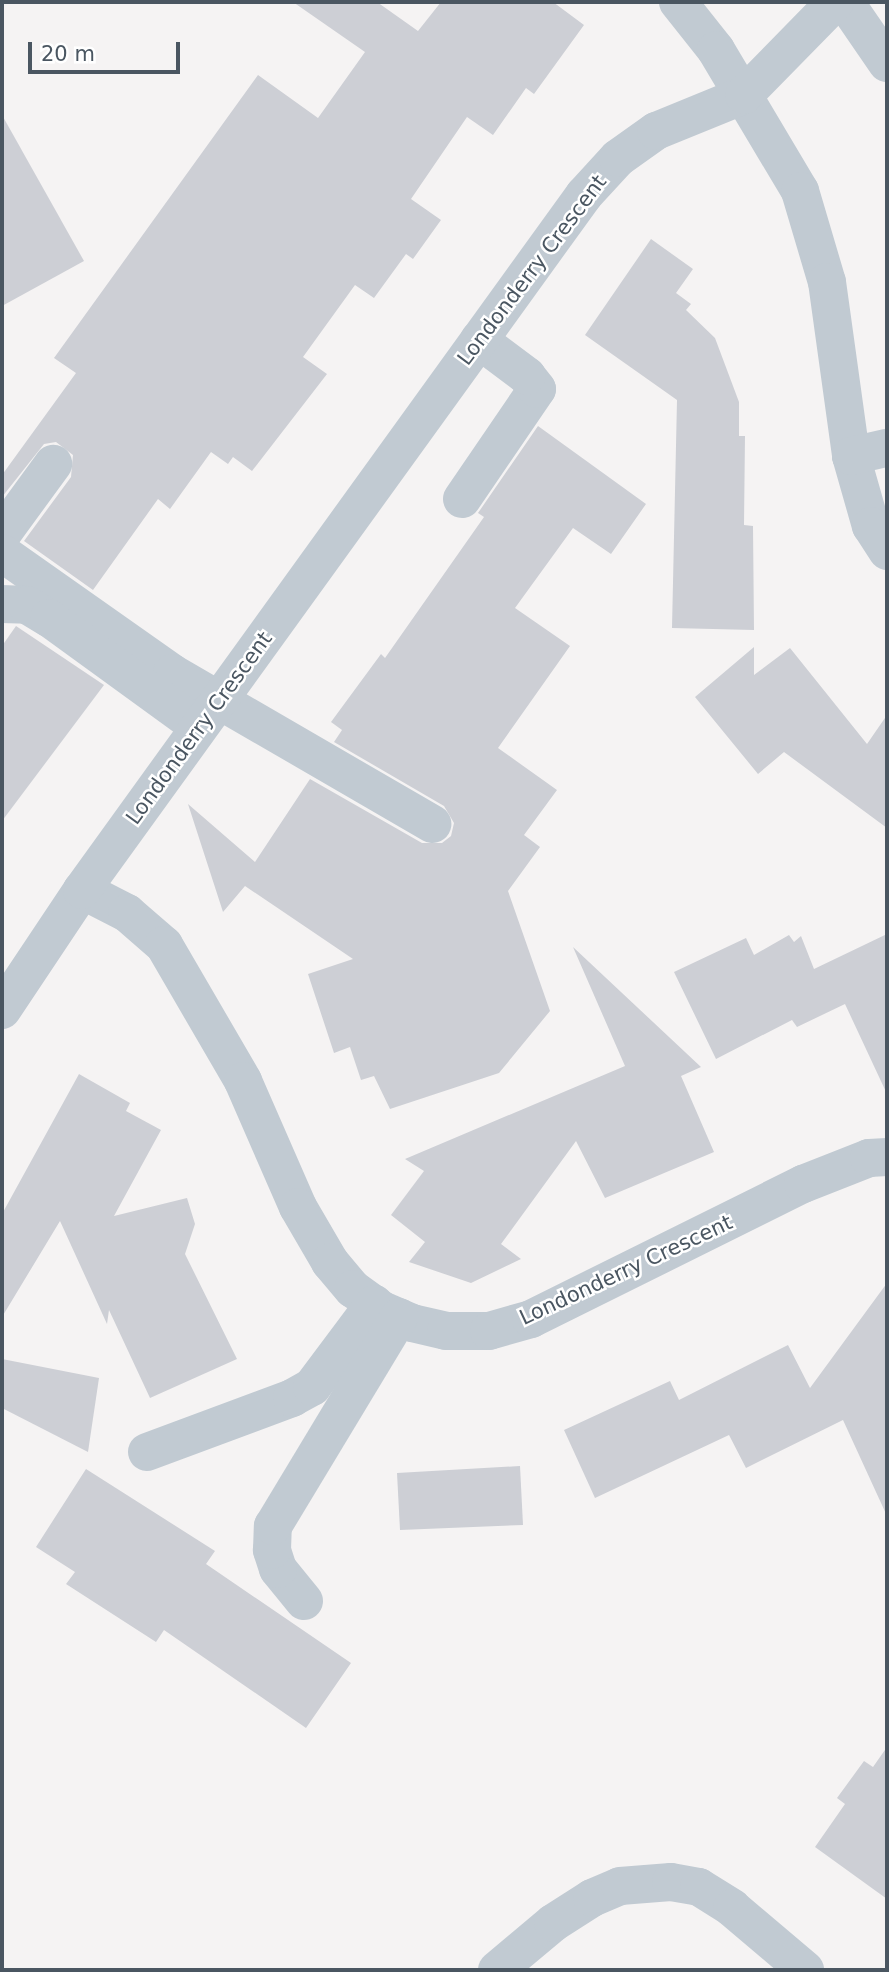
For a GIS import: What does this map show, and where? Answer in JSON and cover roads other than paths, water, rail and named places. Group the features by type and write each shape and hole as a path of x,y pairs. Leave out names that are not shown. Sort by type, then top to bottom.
{"street":[{"path":"744,95 835,2"},
{"path":"845,2 887,63"},
{"path":"690,6 800,191 827,282 851,456 871,526 887,551"},
{"name":"Londonderry Crescent","path":"2,1010 82,890 584,195 618,158 689,115 744,95"},
{"path":"462,499 537,389 527,376 479,340"},
{"path":"851,456 887,448"},
{"path":"2,534 53,464"},
{"path":"2,553 172,673 210,713"},
{"path":"2,604 27,605 210,713 432,824"},
{"name":"Londonderry Crescent","path":"82,890 127,913 164,945 243,1081 298,1207 330,1262 387,1310 446,1331 489,1331 531,1319 803,1184 869,1158 887,1157"},
{"path":"147,1452 292,1398 312,1387 387,1310"},
{"path":"304,1601 278,1569 272,1550 273,1526 387,1310"},
{"path":"497,1970 553,1923 592,1898 620,1886 671,1882 699,1887 732,1908 805,1970"}]}
